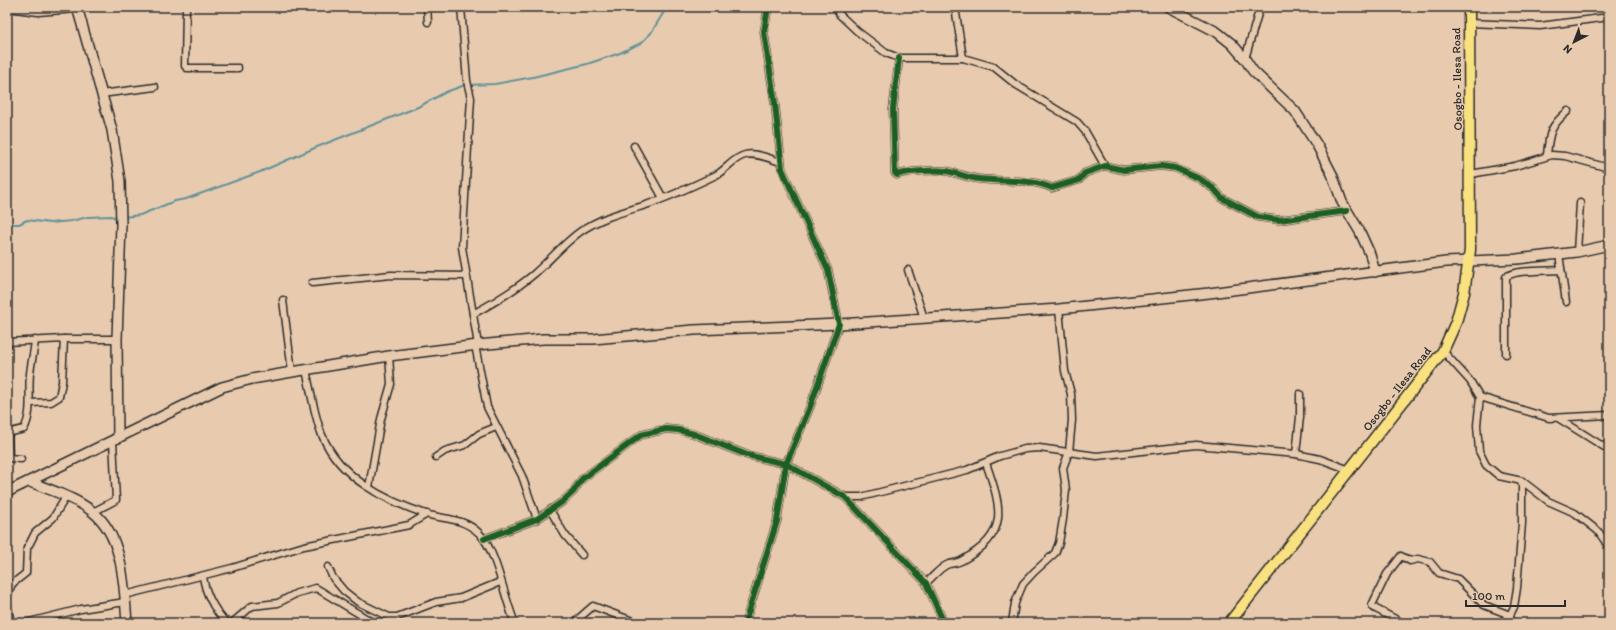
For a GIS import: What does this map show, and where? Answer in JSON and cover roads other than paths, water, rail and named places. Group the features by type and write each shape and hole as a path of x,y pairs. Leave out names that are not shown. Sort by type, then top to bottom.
{"main road":[{"path":"1168,7 1217,32 1246,59 1253,71 1294,111 1332,174 1347,211 1370,254 1376,272"},
{"name":"Osogbo - Ilesa Road","path":"1229,623 1444,351 1456,322 1469,262 1471,174 1470,7"},
{"path":"77,8 112,130 121,210 116,439"},
{"path":"7,492 222,387 252,379 389,356 477,345 542,339 593,339 694,330 839,324 1059,309 1376,272 1446,262 1517,260 1577,252 1609,245"},
{"path":"30,482 66,497 94,512 106,527 121,567 127,623"}],"street":[{"path":"186,7 185,66 187,68 238,68"},
{"path":"293,7 299,7"},
{"path":"427,7 428,22"},
{"path":"461,7 467,81 471,98 462,247 466,276 487,407 522,476 537,519"},
{"path":"745,623 777,521 786,464 810,407 839,324 828,270 788,183 781,162 776,104 764,32 768,7"},
{"path":"835,7 840,15 857,32 886,54 899,58 964,58 994,67 1015,84 1077,122 1085,131 1106,166"},
{"path":"955,7 964,58"},
{"path":"1246,59 1260,7"},
{"path":"7,8 38,12 77,8"},
{"path":"1470,23 1540,26 1609,17"},
{"path":"899,58 893,109 895,173 897,175 945,171 977,179 1008,182 1020,180 1052,188 1079,180 1085,172 1106,166 1124,170 1161,166 1175,168 1200,179 1214,189 1222,198 1258,217 1271,220 1307,218 1347,211"},
{"path":"101,94 155,87"},
{"path":"1546,155 1550,131 1555,121 1568,111"},
{"path":"634,146 663,198"},
{"path":"473,314 505,297 534,273 568,241 596,222 614,214 663,198 718,174 727,168 734,159 746,154 781,162"},
{"path":"1471,174 1515,166 1546,155 1566,156 1609,168"},
{"path":"1577,252 1580,203"},
{"path":"1559,254 1566,302"},
{"path":"1517,260 1517,273"},
{"path":"908,270 924,318"},
{"path":"1506,354 1506,277 1517,273 1561,270"},
{"path":"312,283 391,276 466,276"},
{"path":"283,300 292,372"},
{"path":"1012,623 1015,603 1023,584 1055,553 1059,543 1066,490 1063,468 1069,452 1072,420 1071,394 1065,371 1059,309"},
{"path":"7,342 64,339 117,340"},
{"path":"30,403 51,402 59,397 62,382 64,339"},
{"path":"21,459 10,458 7,433 24,429 27,424 30,403 30,376 35,340"},
{"path":"1444,351 1470,381 1480,397 1477,425 1481,457 1486,465 1498,476 1522,481 1548,501 1575,513 1598,531 1609,546"},
{"path":"369,487 381,418 391,384 389,356"},
{"path":"306,370 318,421 328,446 345,468 382,497 427,514 447,517 464,523 477,532 484,539 492,556 500,582 516,623"},
{"path":"1296,454 1300,417 1300,394"},
{"path":"1480,397 1549,418 1609,415"},
{"path":"1556,418 1609,450"},
{"path":"436,457 445,451 465,445 479,434 496,427"},
{"path":"484,539 537,519 573,492 582,479 641,435 656,431 678,430 694,434 747,455 786,464 845,497 926,584 944,623"},
{"path":"94,512 116,500 116,439"},
{"path":"845,497 861,497 986,463 1000,456 1025,449 1039,448 1097,456 1196,445 1296,454 1320,459 1350,470"},
{"path":"926,584 949,564 962,561 987,544 996,530 999,510 994,485 986,463"},
{"path":"1500,623 1510,615 1514,607 1518,582 1522,523 1522,481"},
{"path":"7,596 12,584 26,573 27,548 35,532 53,518 66,497"},
{"path":"550,510 565,535 582,555"},
{"path":"25,623 125,599 300,548 383,529 409,525 427,514"},
{"path":"1403,623 1374,608 1372,604 1386,574 1401,556 1410,561 1418,559 1430,562 1439,573 1458,579 1484,605 1510,615"},
{"path":"328,567 333,578 344,591 358,602 389,617 397,617 436,602 461,598 500,582"},
{"path":"203,576 204,584 213,605 226,623"},
{"path":"232,623 252,606 278,603 297,593 316,588 374,623"},
{"path":"7,602 11,623"},
{"path":"578,623 577,620 580,616 593,606 638,623"},
{"path":"1510,615 1511,623"}],"waterway":[{"path":"124,217 140,215 175,201 186,199 260,172 317,147 418,107 446,92 465,85 495,84 533,77 587,64 620,53 641,43 651,33 667,7"},
{"path":"7,224 19,224 27,220 50,223 71,221 88,217 111,216 117,218"}]}
